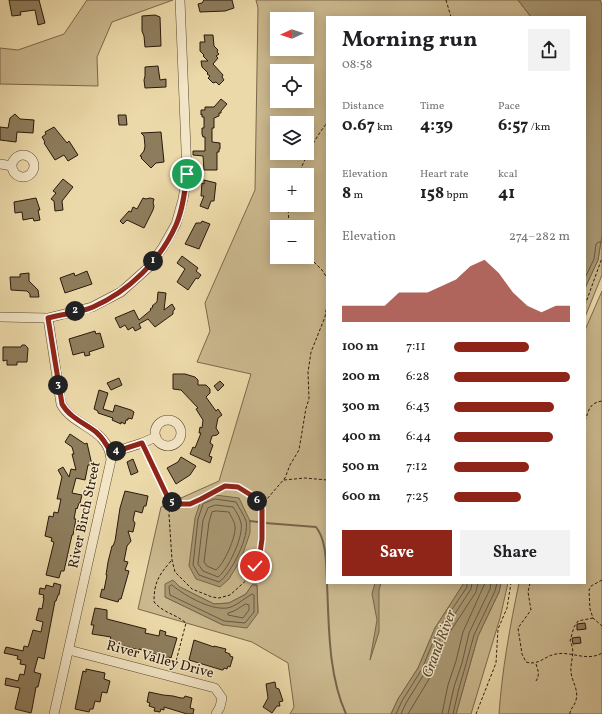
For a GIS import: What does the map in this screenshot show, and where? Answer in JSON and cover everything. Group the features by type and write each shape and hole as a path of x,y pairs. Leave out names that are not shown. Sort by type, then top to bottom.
{"street":[{"path":"0,317 48,318 92,307 121,292 149,267 163,247 176,224 183,200 187,174 180,0"},
{"path":"0,164 12,166"},
{"name":"River Birch Street","path":"48,318 62,404 68,414 97,433 106,442 111,453 111,467 54,714"},
{"path":"111,453 156,437"},
{"name":"River Valley Drive","path":"69,650 215,688 222,698 220,707 216,714"}],"path":[{"path":"446,0 451,16"},
{"path":"301,168 318,134 326,124"},
{"path":"586,302 602,258"},
{"path":"314,262 326,276"},
{"path":"261,506 288,473 290,465 299,450 306,408 309,399 308,372 311,352 325,317 326,310"},
{"path":"586,418 591,405 602,401"},
{"path":"142,443 170,502 169,515 172,560 175,572 192,589 212,597 219,598 230,595 251,576 260,553 262,539 261,506 254,497 246,491 231,485 225,486 190,504 170,502"},
{"path":"283,480 305,478 326,480"},
{"path":"172,560 159,575 154,593 154,602 163,611 181,618 186,623 172,676"},
{"path":"602,580 591,586 589,590 590,609 593,618 602,626"},
{"path":"476,714 496,663 498,629 507,608 511,584"},
{"path":"530,584 528,592 531,610 518,628 524,659 526,662 535,663 555,654 573,654 591,658 602,653"},
{"path":"570,714 570,709 576,701 577,691 571,674 573,646 570,641 574,627 578,621 593,618"},
{"path":"535,663 539,670 536,681"}],"shaded area":[{"path":"87,0 173,0 112,22 97,57 98,86 0,84 0,48 18,50 64,34"},
{"path":"256,0 518,0 530,16 326,16 326,584 463,584 435,628 418,668 398,699 391,714 290,714 294,707 288,663 252,642 138,609 161,507 219,481 251,374 197,362 210,331 205,303 255,190 258,8","holes":["173,580 180,587 214,604 229,603 246,594 252,585 257,585 258,613 223,625 165,597"]},
{"path":"602,235 602,275 586,315 586,286 598,260"},
{"path":"602,291 602,714 499,714 502,681 512,615 519,584 586,584 586,328"},
{"path":"501,584 508,584 500,618 471,714 456,714 478,636 499,592"}],"water":[{"path":"518,0 600,0 602,5 602,235 598,260 586,286 586,16 530,16"},
{"path":"215,495 239,498 250,521 250,533 241,559 229,579 220,587 196,579 189,566 195,518 201,500"},
{"path":"173,580 180,587 214,604 229,603 246,594 252,585 257,585 258,613 247,628 223,625 165,597 165,584"},
{"path":"375,584 381,584 379,590 379,632 370,660 377,620 372,594"},
{"name":"Grand River","path":"463,584 501,584 499,592 478,636 456,714 391,714 398,699 418,668 435,628"}],"building":[{"path":"9,0 39,0 45,23 38,25 35,10 20,12 21,15 12,16"},
{"path":"204,0 232,0 234,8 225,11 200,12 198,4 202,3"},
{"path":"155,15 160,17 161,46 145,47 142,31 142,16"},
{"path":"204,35 213,35 214,46 218,50 217,52 219,54 216,56 218,58 213,64 223,75 222,77 224,80 219,85 216,82 213,83 208,78 210,76 202,67 201,61 208,61 200,51 200,42 205,42"},
{"path":"158,66 160,80 166,79 166,87 145,88 145,67"},
{"path":"221,99 227,104 221,113 219,113 219,116 214,118 214,128 212,128 212,142 220,143 219,152 217,152 217,170 204,170 203,156 193,155 193,151 205,151 205,137 203,137 202,134 202,128 204,128 204,117 202,117 202,114 201,115 201,110 205,110 205,107 214,107"},
{"path":"15,114 20,119 34,120 33,133 17,132 16,142 0,140 0,127 8,128 10,118"},
{"path":"118,115 126,115 127,125 119,125"},
{"path":"54,127 67,143 69,141 78,155 68,161 64,155 55,160 44,143 45,142 42,137 46,134 45,132"},
{"path":"161,132 164,162 156,163 151,168 140,156 144,151 145,146 144,136 141,133"},
{"path":"63,179 73,187 62,201 63,210 55,211 54,201 51,199 56,193 53,191"},
{"path":"204,180 216,183 214,201 211,201 208,209 200,206 204,196 201,196 202,183 204,184"},
{"path":"36,198 40,210 38,210 40,220 34,221 33,218 23,220 22,212 15,213 14,202"},
{"path":"143,198 154,199 153,210 144,228 127,220 123,224 120,221 129,211 131,212 133,207 137,209"},
{"path":"202,221 210,224 199,249 185,244 196,223 201,223"},
{"path":"182,256 198,268 196,271 201,275 198,279 196,278 188,290 177,282 185,269 177,263"},
{"path":"87,271 92,284 65,293 60,278 74,273 75,276"},
{"path":"29,273 29,281 38,290 39,297 30,297 30,294 27,291 11,290 10,277 20,277 20,274"},
{"path":"158,292 166,293 164,310 172,304 175,309 173,314 155,327 148,319 139,324 141,328 135,331 133,327 128,330 125,325 120,328 115,318 134,310 139,320 151,310 150,309 153,307 152,306 157,302"},
{"path":"95,331 96,334 100,333 104,347 89,352 90,355 85,356 84,352 73,355 69,339"},
{"path":"22,345 25,345 28,348 27,362 17,362 17,365 7,365 7,360 3,361 3,347 21,347"},
{"path":"173,374 185,374 195,377 198,380 198,385 206,385 210,389 210,393 206,397 216,411 218,409 222,415 218,418 216,428 219,433 212,436 210,443 213,445 209,456 212,457 210,463 190,454 193,447 195,448 201,433 199,433 200,427 202,428 203,420 196,409 198,408 181,390 173,389"},
{"path":"119,378 122,385 111,390 107,383"},
{"path":"220,381 224,385 218,391 214,386"},
{"path":"99,390 108,393 103,409 113,412 115,405 131,410 134,412 132,419 128,418 125,424 121,422 121,424 112,420 113,418 98,413 98,411 94,409"},
{"path":"70,434 85,444 87,443 92,465 88,465 85,480 76,478 72,493 82,495 80,503 77,509 76,508 74,519 76,519 73,535 64,571 61,571 59,578 46,575 54,542 51,541 52,538 45,536 49,516 53,517 54,512 58,513 61,499 57,499 62,477 58,470 63,467 69,477 71,469 76,470 72,447 65,442"},
{"path":"181,457 196,466 190,475 176,484 167,468 178,462"},
{"path":"133,459 138,472 131,475 127,462"},
{"path":"125,491 148,496 146,506 144,506 142,513 135,511 133,532 128,531 131,541 127,546 124,561 128,562 125,570 129,571 121,599 119,599 118,602 100,597 102,589 104,590 108,562 112,546 115,541 120,508"},
{"path":"54,583 61,585 59,595 55,601 44,659 38,657 34,672 41,674 38,687 36,687 31,713 15,709 20,688 5,685 6,678 18,681 20,674 24,675 26,665 20,664 21,660 17,659 18,656 4,653 6,647 23,651 24,646 28,647 33,630 41,632 43,622 36,620 39,608 42,609 44,598 44,595 39,594 40,588 45,589 46,585 53,587"},
{"path":"95,608 107,610 107,619 146,629 145,633 159,636 160,630 166,632 165,635 177,638 171,658 109,642 111,637 92,634 94,625 91,625"},
{"path":"585,623 586,629 577,630 577,624"},
{"path":"580,637 581,643 573,644 572,638"},
{"path":"194,640 214,647 226,649 225,652 233,657 230,667 228,666 227,669 224,668 222,670 189,660"},
{"path":"86,669 105,673 104,679 110,681 107,693 102,692 100,702 95,701 93,709 90,709 89,712 75,709 83,671 86,672"},
{"path":"275,682 276,688 279,689 283,701 279,702 280,706 277,706 272,713 263,707 268,698 266,684"},
{"path":"149,692 181,698 184,698 185,696 192,698 190,708 194,709 193,714 187,714 164,707 164,710 161,709 160,712 154,711 155,708 149,706 150,703 147,702"}],"waterway":[{"path":"250,521 258,522"},
{"path":"265,523 316,527 322,539 326,560"},
{"path":"327,584 330,650 336,683 346,714"}],"route":[{"path":"187,174 183,200 176,224 163,247 149,267 121,292 92,307 48,318 48,326 64,409 68,414 97,433 106,442 111,453 142,443 170,502 190,504 212,492 231,485 246,491 254,497 262,509 262,539 260,553 255,566"}]}
